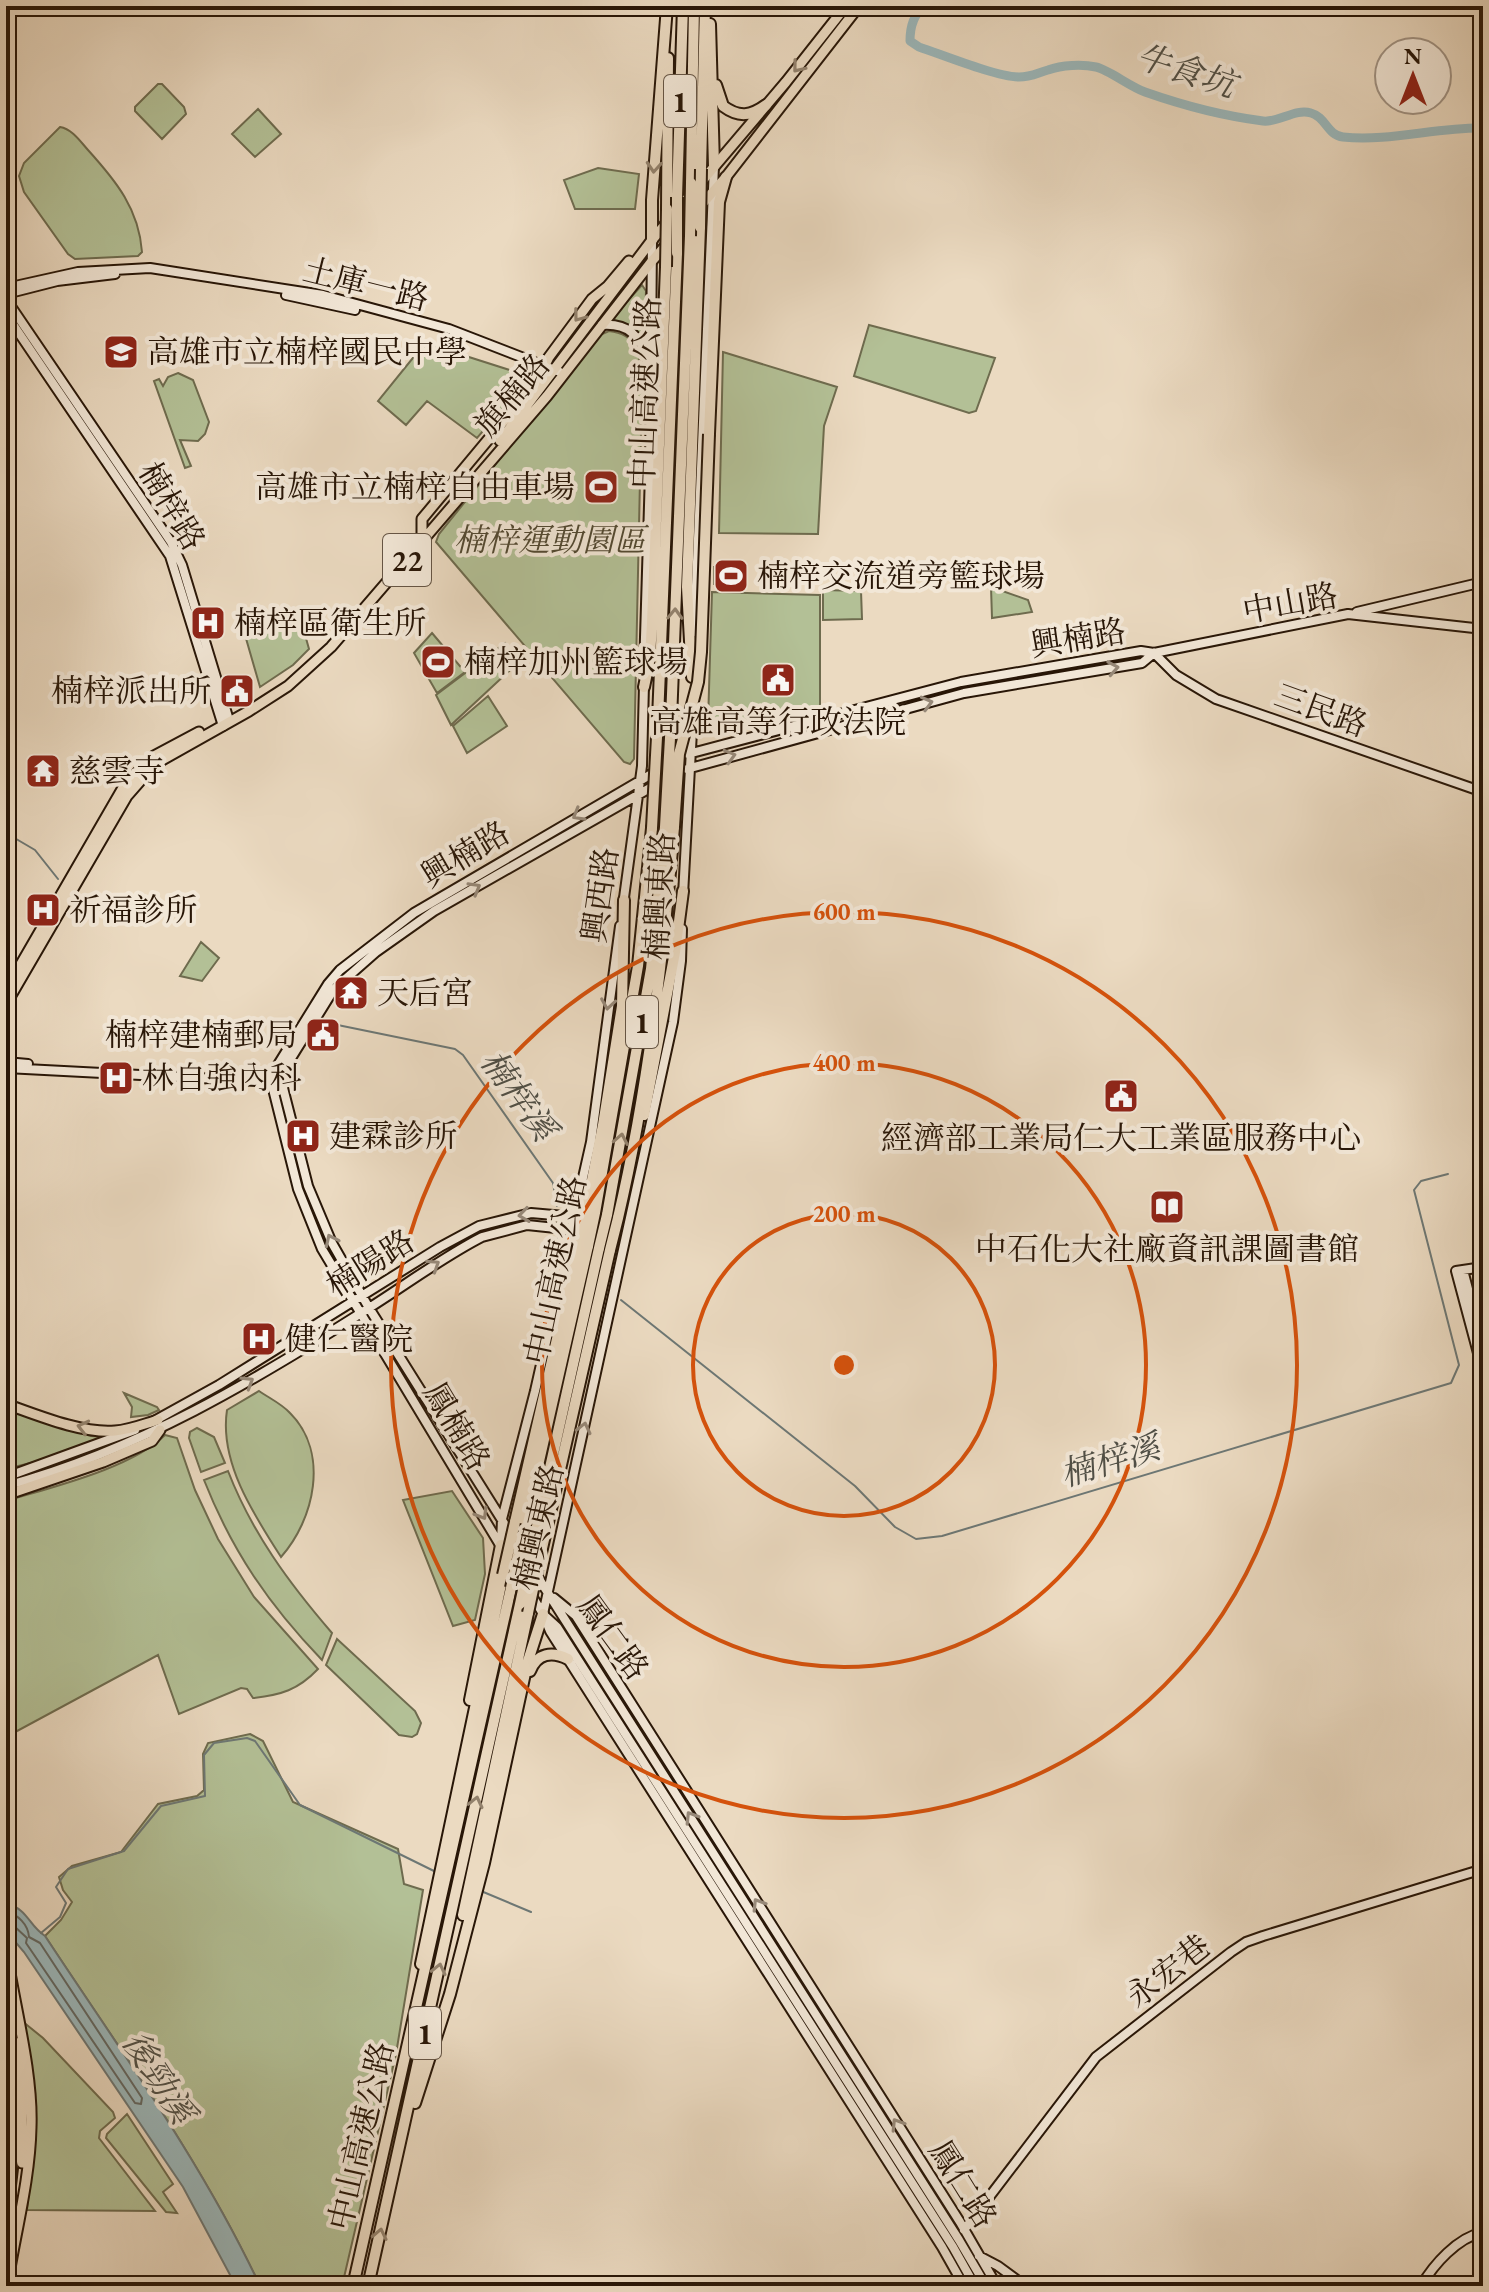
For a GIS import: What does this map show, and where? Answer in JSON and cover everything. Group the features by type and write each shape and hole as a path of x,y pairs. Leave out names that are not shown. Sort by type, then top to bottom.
{"highway":[{"path":"652,240 652,200 667,6"},
{"name":"中山高速公路","path":"353,2286 411,2035 424,1940 511,1588 554,1397 554,1372 589,1245 601,1214 651,969 670,827 679,343 669,318 677,253 683,6"},
{"name":"中山高速公路","path":"601,1214 638,966 652,828 679,343 692,319 690,236 694,6"},
{"path":"708,8 716,89 723,106 736,113 750,115 766,105"},
{"path":"708,8 714,166"},
{"path":"692,319 700,227 708,8"},
{"path":"666,20 669,116 666,267 669,318"},
{"path":"631,1163 663,956 670,827 679,754 700,667 719,202 726,177"},
{"path":"679,343 692,677"},
{"path":"644,687 652,635 679,343"},
{"path":"391,2181 450,1994 468,1885 584,1360 589,1245 601,1214 631,1163 648,1100 683,891"},
{"path":"601,1214 603,1125 622,1006 624,900"},
{"name":"中山高速公路","path":"368,2286 391,2181 468,1885 520,1604 573,1366 589,1245"},
{"path":"447,1830 542,1404 554,1372"},
{"path":"442,1875 461,1747 501,1545"},
{"path":"468,1885 489,1844 513,1722 530,1650 543,1614"},
{"path":"513,1722 533,1663 548,1654 558,1654 568,1659"}],"main road":[{"name":"旗楠路","path":"67,892 127,796 154,760 288,686 331,647 558,375 652,240 846,6"},
{"name":"旗楠路","path":"223,722 296,673 333,637 726,177 859,6"},
{"name":"旗楠路","path":"422,533 422,519 537,381 543,367 592,299 652,240"},
{"name":"22","path":"6,990 67,892"},
{"name":"22","path":"6,1004 67,892"},
{"path":"6,1401 94,1430 159,1425"},
{"path":"6,1495 103,1462 152,1441 159,1425"},
{"path":"6,1949 27,2069 32,2125 7,2286"},
{"path":"6,1984 20,2072 23,2115 22,2161 6,2257"},
{"path":"6,2027 14,2073 16,2127 6,2216"},
{"path":"6,2065 10,2116 6,2169"}],"street":[{"name":"楠興東路","path":"543,1614 673,1022 681,961 714,166"},
{"name":"興西路","path":"501,1545 502,1519 565,1260 589,1245 572,1229 591,1142 604,1029 643,762 652,240"},
{"name":"土庫一路","path":"6,294 78,272 150,270 323,295 449,329 558,375"},
{"name":"楠梓路","path":"6,294 171,542 182,565 223,722"},
{"name":"楠梓路","path":"6,314 170,556 223,722"},
{"path":"602,325 618,325 631,330 642,344 650,365"},
{"path":"1348,614 1483,582"},
{"name":"中山路","path":"1154,653 1348,614 1483,629"},
{"name":"興楠路","path":"338,978 427,904 639,779 692,752 961,682 1141,651 1154,653"},
{"name":"興楠路","path":"338,978 434,911 638,793 691,767 964,693 1142,663 1154,653"},
{"name":"三民路","path":"1154,653 1176,675 1216,699 1483,792"},
{"path":"6,1065 276,1079 305,1026 338,978"},
{"name":"鳳楠路","path":"276,1079 308,1186 332,1243 369,1308 547,1592"},
{"name":"鳳楠路","path":"276,1079 298,1189 322,1249 543,1614"},
{"name":"楠陽路","path":"159,1425 440,1247 488,1223 531,1213 575,1217 628,1229"},
{"name":"楠陽路","path":"116,1444 234,1391 463,1247 491,1233 527,1225 626,1239"},
{"path":"1460,1270 1483,1267"},
{"path":"1460,1270 1483,1346"},
{"path":"1460,1270 1483,1372"},
{"path":"6,1477 116,1444"},
{"path":"6,1486 116,1444"},
{"name":"鳳仁路","path":"547,1592 576,1616 997,2286"},
{"name":"鳳仁路","path":"547,1592 956,2234 986,2286"},
{"name":"鳳仁路","path":"543,1614 568,1659 964,2286"},
{"name":"鳳仁路","path":"543,1614 557,1627 975,2286"},
{"name":"永宏巷","path":"964,2230 1096,2057 1231,1952 1263,1936 1483,1869"},
{"path":"1421,2286 1449,2251 1474,2234 1483,2232"},
{"path":"979,2256 1025,2286"}],"green space":[{"path":"158,84 162,84 184,107 186,114 162,139 135,111 135,107"},
{"path":"258,109 281,134 255,157 232,134"},
{"path":"60,127 79,139 124,196 140,237 142,252 138,256 75,259 68,254 24,192 19,176 24,163"},
{"path":"598,168 639,174 635,209 575,209 564,180"},
{"path":"642,285 646,291 644,344 610,320"},
{"path":"869,325 995,358 976,411 969,413 854,376"},
{"name":"楠梓運動園區","path":"609,331 620,333 634,343 642,387 634,759 630,764 624,762 436,542 439,534 600,335"},
{"path":"425,343 519,373 525,379 477,438 427,401 406,425 378,401"},
{"path":"723,352 837,387 824,426 818,534 719,533"},
{"path":"178,373 193,380 209,422 205,434 198,441 180,440 191,466 185,468 154,381 159,379 163,386 168,377"},
{"name":"楠梓交流道旁籃球場","path":"714,567 747,567 747,585 714,584"},
{"path":"991,587 1028,600 1032,612 992,618"},
{"path":"823,590 861,591 862,619 823,620"},
{"path":"712,592 820,595 820,707 711,726 708,722"},
{"path":"302,624 309,649 293,665 260,687 245,635"},
{"name":"楠梓加州籃球場","path":"432,633 465,672 437,693 414,653"},
{"path":"505,643 521,660 451,725 436,695"},
{"path":"488,696 507,726 467,753 453,726"},
{"path":"201,942 219,958 202,981 180,976"},
{"path":"259,1391 287,1410 302,1429 310,1447 313,1466 309,1506 293,1542 281,1557 250,1506 228,1449 227,1410"},
{"path":"124,1393 159,1410 131,1417 132,1407"},
{"path":"6,1408 91,1436 108,1437 63,1455 6,1469"},
{"path":"197,1428 214,1437 225,1463 201,1472 189,1438 190,1432"},
{"path":"165,1435 177,1438 195,1490 218,1539 254,1597 318,1669 296,1687 281,1693 253,1698 247,1689 241,1688 179,1714 158,1655 6,1737 6,1501 112,1467 151,1447"},
{"path":"228,1471 248,1515 273,1556 332,1633 322,1660 269,1598 240,1554 215,1506 204,1480"},
{"path":"452,1491 483,1538 485,1574 475,1620 453,1626 403,1500"},
{"path":"337,1639 415,1711 421,1723 417,1734 412,1737 399,1735 326,1665"},
{"path":"250,1734 263,1741 293,1802 398,1849 404,1884 423,1890 396,2054 342,2286 260,2286 186,2151 45,1936 61,1920 72,1902 63,1890 59,1877 72,1866 121,1852 158,1804 197,1796 204,1790 203,1754 208,1743"},
{"path":"22,2021 43,2038 113,2112 115,2118 100,2131 99,2138 155,2211 27,2210 35,2120"},
{"path":"127,2114 173,2184 163,2192 177,2213 166,2212 106,2138"}],"water":[{"name":"後勁溪","path":"6,1903 24,1914 45,1936 131,2064 212,2195 260,2286 236,2286 183,2187 24,1952 6,1931"}],"waterway":[{"name":"牛食坑","path":"924,6 913,22 910,41 955,60 1009,76 1027,76 1066,66 1096,67 1145,92 1218,113 1269,121 1299,112 1311,113 1333,133 1343,137 1378,138 1483,128"},
{"name":"楠梓溪","path":"6,833 35,850 58,879"},
{"name":"楠梓溪","path":"323,1022 455,1049 463,1055 553,1183 557,1206"},
{"name":"楠梓溪","path":"621,1300 855,1486 895,1527 916,1539 942,1536 1451,1383 1459,1365 1414,1190 1421,1181 1448,1174"},
{"name":"楠梓溪","path":"558,1238 561,1251"},
{"path":"41,1933 60,1917 66,1903 56,1887 68,1869 124,1851 161,1806 205,1796 204,1755 214,1743 247,1738 255,1741 300,1805 438,1873"},
{"path":"481,1891 531,1912"}],"place":[{"name":"高雄市立楠梓國民中學","path":"121,352"},
{"name":"高雄市立楠梓自由車場","path":"601,487"},
{"name":"楠梓交流道旁籃球場","path":"731,576"},
{"name":"楠梓區衛生所","path":"208,623"},
{"name":"楠梓加州籃球場","path":"438,662"},
{"name":"高雄高等行政法院","path":"778,680"},
{"name":"楠梓派出所","path":"237,691"},
{"name":"慈雲寺","path":"43,771"},
{"name":"祈福診所","path":"43,910"},
{"name":"天后宮","path":"351,993"},
{"name":"楠梓建楠郵局","path":"323,1035"},
{"name":"林自強內科","path":"116,1078"},
{"name":"經濟部工業局仁大工業區服務中心","path":"1121,1096"},
{"name":"建霖診所","path":"303,1136"},
{"name":"中石化大社廠資訊課圖書館","path":"1167,1207"},
{"name":"健仁醫院","path":"259,1339"}]}
